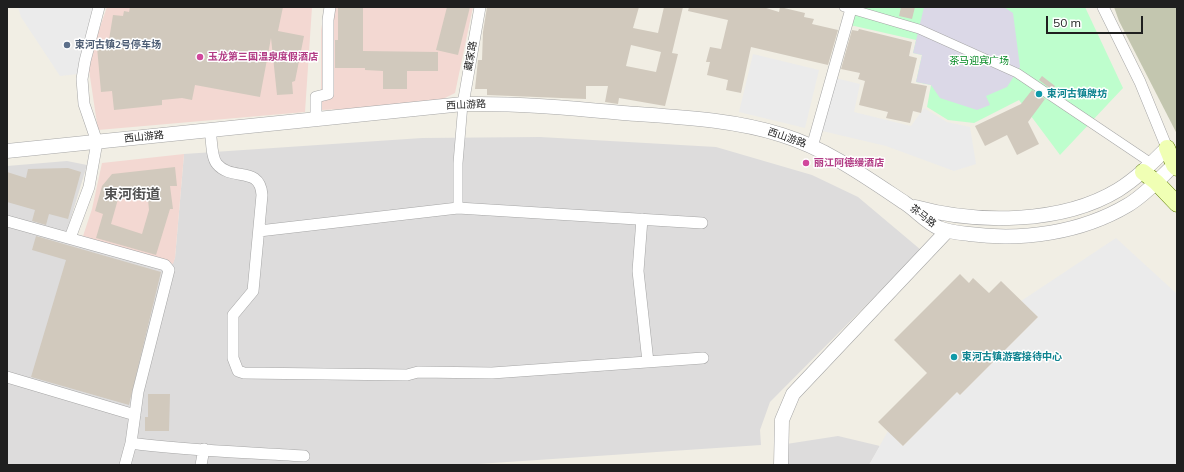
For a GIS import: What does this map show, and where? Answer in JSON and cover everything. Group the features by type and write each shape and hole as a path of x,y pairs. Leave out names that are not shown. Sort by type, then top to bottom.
{"main road":[{"path":"1167,148 1175,167"},
{"path":"1147,168 1156,182 1177,204"}],"street":[{"path":"70,238 89,187 98,142 84,104 82,79 85,61 99,7"},
{"path":"316,120 316,97 328,94 328,20 330,7"},
{"name":"藏家路","path":"463,104 480,7"},
{"path":"1103,7 1140,82 1167,148"},
{"path":"812,147 849,8 919,29 1017,73 1147,168"},
{"path":"458,208 458,162 463,104"},
{"name":"西山游路","path":"7,151 463,104 516,104 683,118 762,130 812,147 835,158 907,204"},
{"path":"210,130 214,158 217,164 225,171 252,177 261,186 259,231 253,291 233,315 233,358 238,370 244,373 407,375 418,372 492,373 703,358"},
{"name":"茶马路","path":"907,204 934,212 984,217 1026,217 1047,215 1096,201 1118,190 1147,168 1167,148"},
{"name":"茶马路","path":"907,204 937,228 947,231 1005,237 1031,235 1072,228 1103,218 1127,206 1140,197 1175,167"},
{"path":"259,231 458,208 702,223"},
{"path":"642,219 638,271 648,362"},
{"path":"7,221 165,265 169,270 138,392 131,443 125,465"},
{"path":"781,465 782,420 793,394 947,231"},
{"path":"7,377 135,415"},
{"path":"131,443 174,449 204,449 304,456"},
{"path":"201,465 204,449"}],"shaded area":[{"name":"束河古镇2号停车场","path":"18,7 104,7 87,73 60,76 21,17"},
{"name":"玉龙第三国温泉度假酒店","path":"107,7 312,7 305,112 98,130 89,70 94,44"},
{"path":"325,7 473,7 455,93 431,105 321,110 321,30"},
{"path":"924,7 1004,7 1013,13 1020,67 1007,87 986,96 990,105 977,110 940,98 931,85 916,82 922,55 913,53"},
{"path":"1114,7 1177,7 1177,134 1119,21"},
{"path":"753,54 819,70 805,128 739,112"},
{"path":"831,77 860,84 854,112 911,126 924,108 947,122 970,127 976,164 954,171 886,146 818,130"},
{"path":"540,137 716,147 812,175 858,197 921,250 770,402 760,430 761,445 463,465 7,465 7,166 67,161 87,165 67,231 172,264 175,258 184,154 422,138"},
{"path":"184,154 175,258 173,264 83,236 92,209 102,163"},
{"path":"1116,238 1177,294 1177,465 869,465 888,431 903,446 957,392 960,395 1038,317 1021,301"},
{"path":"838,436 880,446 869,465 781,465 780,445"}],"green space":[{"name":"茶马迎宾广场","path":"854,7 1085,7 1123,88 1060,155 1019,100 974,123 948,120 927,107 931,85 916,82 922,55 913,53 916,40 850,25"}],"building":[{"name":"玉龙第三国温泉度假酒店","path":"130,7 283,7 278,31 304,36 295,81 292,82 293,94 277,95 271,38 260,97 195,85 192,100 182,98 162,100 162,105 114,110 112,91 101,92 97,47 108,46 113,15 123,16 124,11 129,12"},
{"path":"338,7 363,7 363,51 438,52 438,71 407,71 407,89 383,89 383,71 365,70 365,68 335,68 335,40 338,40"},
{"path":"447,7 470,7 458,55 436,50"},
{"path":"487,7 639,7 633,28 658,33 664,7 683,7 672,53 678,54 665,106 619,98 618,104 605,102 608,86 586,86 586,99 487,95 487,89 475,89 478,60 482,60 483,32","holes":["631,45 661,52 656,72 626,66"]},
{"path":"689,7 763,7 779,12 780,7 805,13 804,17 814,19 812,24 838,30 828,65 751,47 741,93 726,90 728,80 707,75 710,62 706,62 710,47 721,49 728,20 688,11"},
{"path":"901,7 915,7 912,19 899,16"},
{"path":"859,29 912,42 909,56 917,58 911,83 927,86 921,113 913,111 910,123 886,118 888,112 859,105 865,81 858,79 860,73 841,69 852,30 858,31"},
{"path":"1042,76 1055,86 1052,90 1039,80"},
{"path":"1032,90 1045,99 1028,122 1039,144 1017,155 1007,135 985,146 975,126 1021,104"},
{"path":"175,167 177,186 170,186 173,209 170,209 156,255 96,238 103,214 95,211 102,186 112,174","holes":["147,189 149,210 142,234 111,224 120,192"]},
{"path":"68,168 81,172 68,219 49,214 46,225 32,221 35,210 7,202 7,172 26,178 28,169"},
{"path":"36,236 161,272 129,405 31,377 66,260 32,250"},
{"name":"束河古镇游客接待中心","path":"960,274 969,283 973,278 989,293 1001,281 1038,317 960,395 957,392 903,446 878,422 927,373 894,340"},
{"path":"148,394 170,394 169,431 145,431 145,417 148,417"}],"place":[{"name":"束河古镇2号停车场","path":"67,45"},
{"name":"玉龙第三国温泉度假酒店","path":"200,57"},
{"name":"束河古镇牌坊","path":"1039,94"},
{"name":"丽江阿德缦酒店","path":"806,163"},
{"name":"束河古镇游客接待中心","path":"954,357"}],"district":[{"name":"束河街道","path":"132,195"}]}
